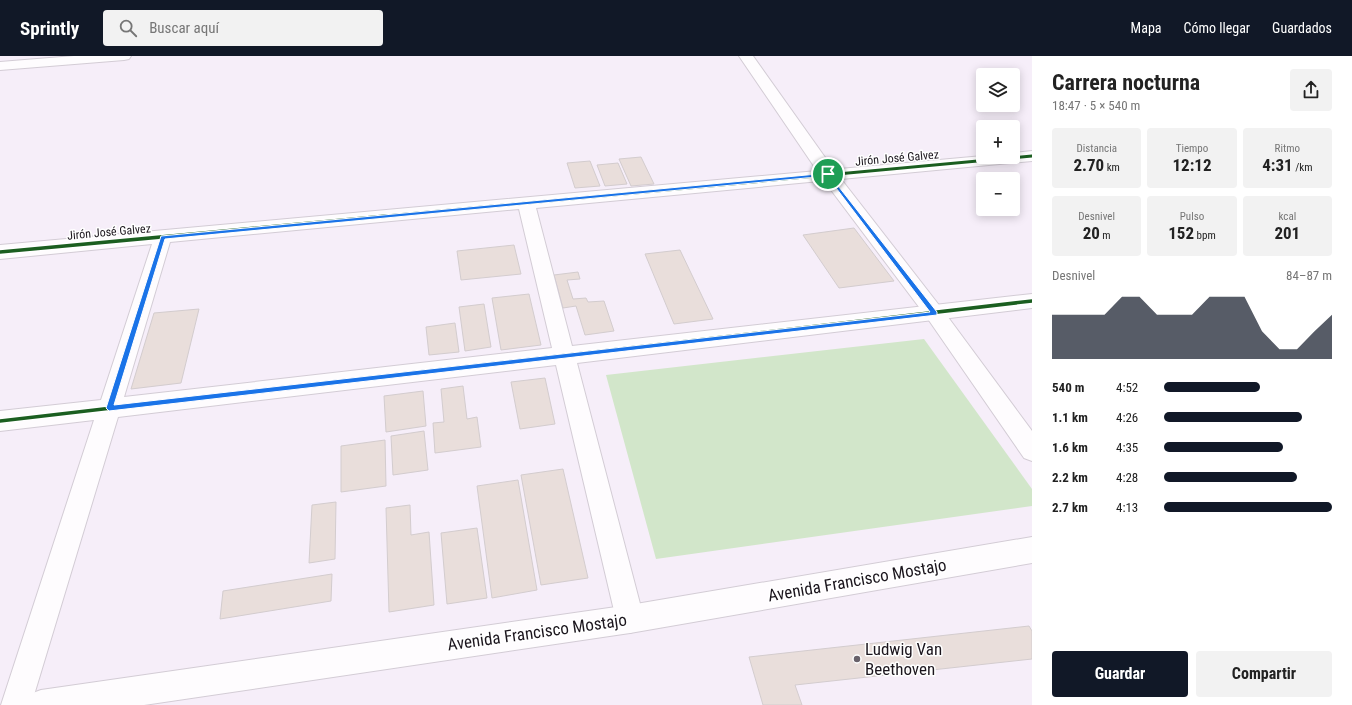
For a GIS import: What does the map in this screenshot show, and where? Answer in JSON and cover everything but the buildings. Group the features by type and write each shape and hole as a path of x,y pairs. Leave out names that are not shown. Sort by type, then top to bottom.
{"street":[{"path":"0,66 124,56"},
{"path":"746,56 828,174 935,314 1032,450"},
{"name":"Jirón José Galvez","path":"0,252 1032,156"},
{"path":"526,203 630,619"},
{"path":"16,705 163,237"},
{"path":"0,421 1032,302"},
{"name":"Avenida Francisco Mostajo","path":"41,705 630,619 1032,550"}],"green space":[{"path":"924,339 1032,489 1032,506 656,559 606,375"}],"cycle path":[{"path":"0,252 1032,156"},
{"path":"0,421 1032,301"}],"place":[{"name":"Ludwig Van Beethoven","path":"857,659"}],"route":[{"path":"828,174 935,314 109,408 163,237 828,174"}]}
